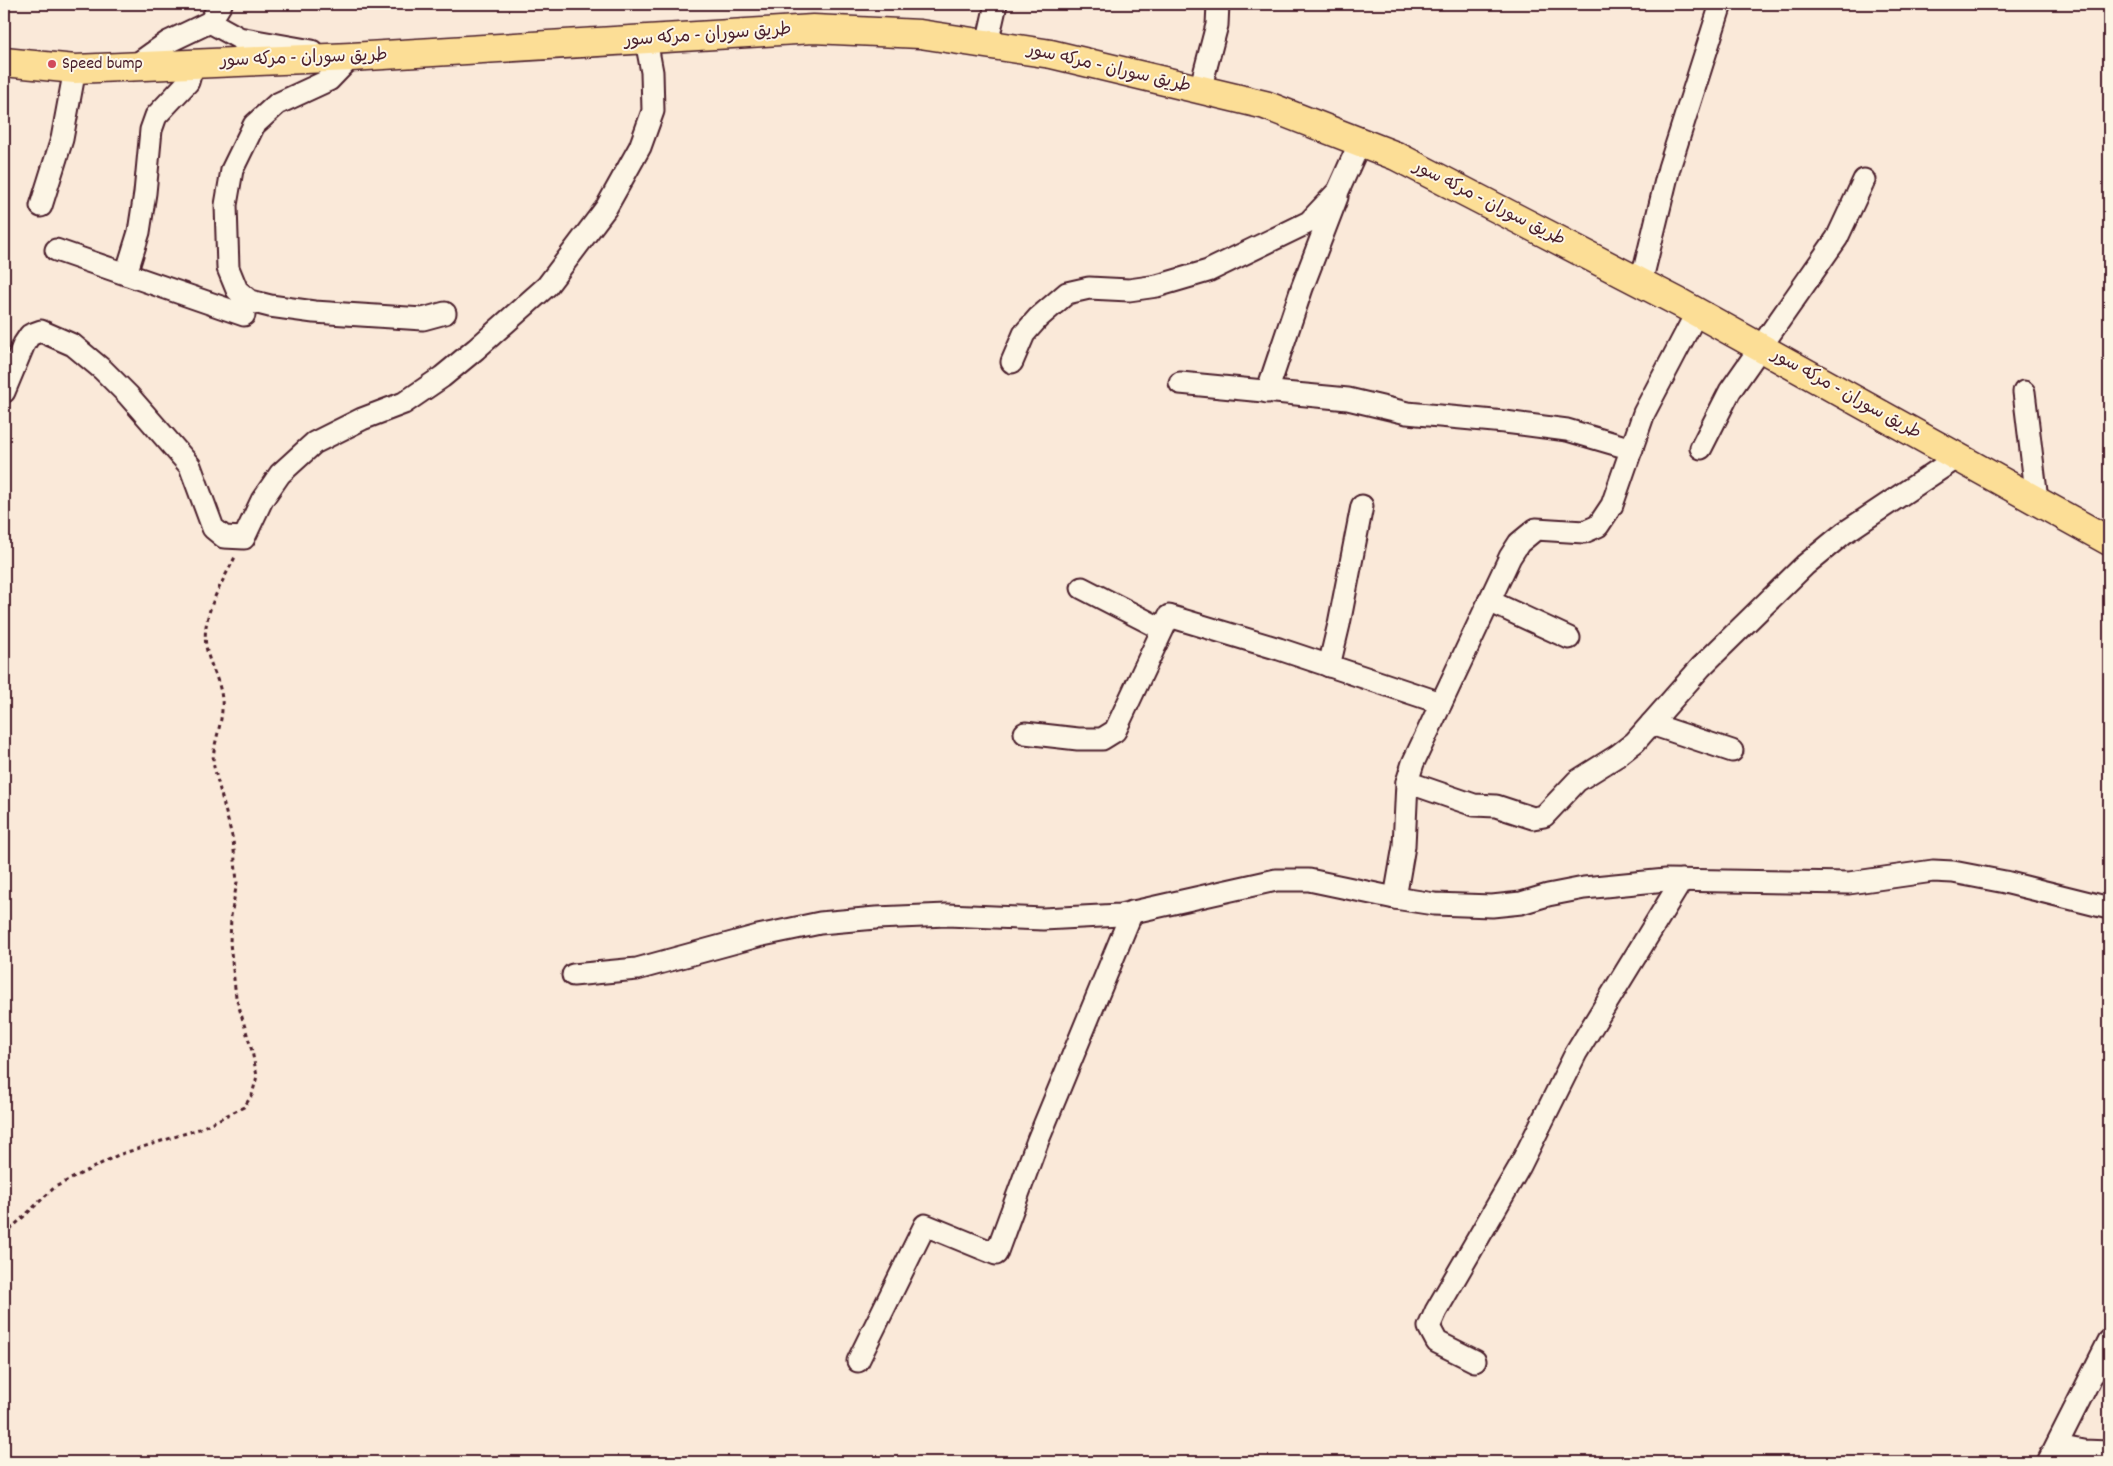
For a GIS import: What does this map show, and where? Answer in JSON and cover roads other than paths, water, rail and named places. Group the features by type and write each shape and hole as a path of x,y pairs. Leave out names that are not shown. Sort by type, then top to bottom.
{"main road":[{"name":"طريق سوران - مركه سور","path":"4,62 76,69 133,67 351,58 813,29 920,34 1051,54 1265,105 1396,156 1697,312 2109,541"}],"street":[{"path":"133,67 168,42 210,22 221,4"},
{"path":"987,44 996,4"},
{"path":"1200,90 1217,25 1218,4"},
{"path":"1641,283 1669,168 1721,4"},
{"path":"210,22 239,38 351,58"},
{"path":"4,392 24,344 30,335 41,331 73,345 103,370 128,395 190,466 213,528 224,537 244,538 262,500 280,474 314,443 362,419 404,403 469,355 547,286 606,208 640,147 653,111 652,72 646,40"},
{"path":"351,58 329,80 277,104 254,125 232,170 226,205 228,268 237,290 242,295 250,301 270,306 314,312 423,319 445,313"},
{"path":"126,274 139,232 151,130 156,116 188,82 193,64"},
{"path":"41,206 62,138 76,69"},
{"path":"1268,392 1302,288 1332,213 1338,191 1360,142"},
{"path":"1701,448 1730,391 1837,238 1864,180"},
{"path":"1012,362 1024,334 1038,318 1067,294 1089,288 1129,290 1157,286 1208,271 1309,222 1338,191"},
{"path":"56,250 244,315 242,295"},
{"path":"1396,898 1404,846 1407,782 1413,763 1515,550 1536,529 1584,532 1598,526 1612,505 1644,413 1697,312"},
{"path":"1180,383 1348,400 1407,413 1568,430 1632,449"},
{"path":"2024,392 2037,500"},
{"path":"1407,782 1474,805 1496,806 1533,818 1544,816 1577,781 1617,756 1635,742 1702,667 1805,565 1844,533 1958,456"},
{"path":"1329,666 1362,506"},
{"path":"1082,588 1162,630"},
{"path":"1489,601 1569,638"},
{"path":"1024,733 1102,739 1115,731 1169,616 1441,703"},
{"path":"1651,724 1732,751"},
{"path":"573,975 638,969 758,936 820,924 876,918 947,915 1043,919 1120,914 1276,880 1309,880 1434,904 1492,906 1521,903 1548,895 1584,888 1682,880 1849,883 1933,871 1953,872 2004,882 2109,908"},
{"path":"1475,1361 1437,1342 1429,1327 1432,1319 1520,1166 1576,1053 1682,880"},
{"path":"858,1361 925,1225 996,1254 1038,1140 1132,912"},
{"path":"2052,1454 2109,1341"},
{"path":"2052,1454 2083,1451 2109,1452"}],"place":[{"name":"Speed bump","path":"52,64"}]}
